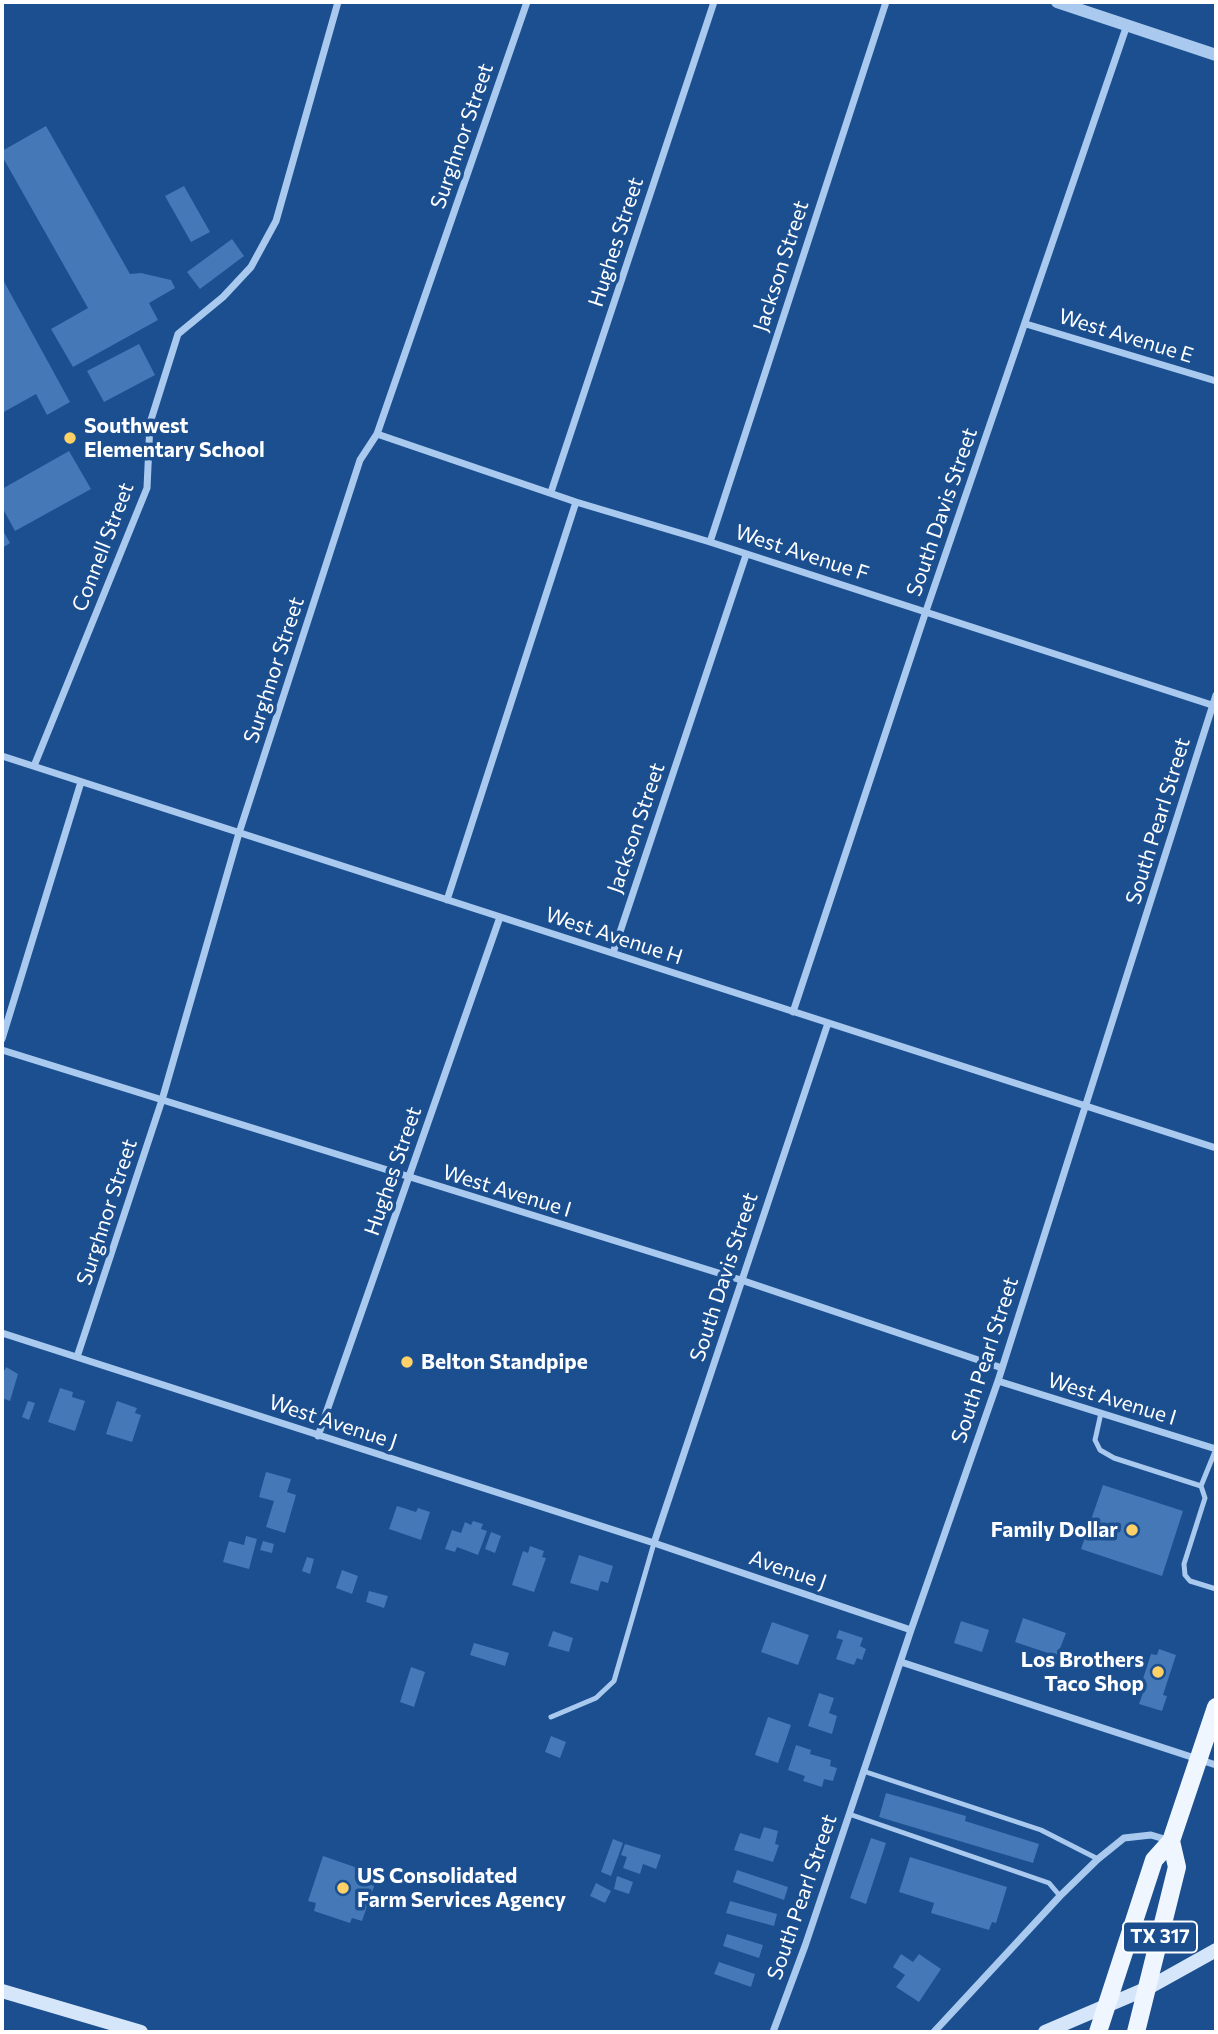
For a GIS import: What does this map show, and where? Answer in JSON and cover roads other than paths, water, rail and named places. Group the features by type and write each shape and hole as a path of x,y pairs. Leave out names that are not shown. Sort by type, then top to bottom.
{"main road":[{"name":"TX 317","path":"1098,2032 1154,1860 1171,1841 1208,1762 1216,1707"},
{"name":"TX 317","path":"1136,2032 1177,1867 1171,1841"},
{"path":"1045,2032 1148,1988 1216,1951"},
{"path":"2,1991 141,2032"}],"street":[{"name":"Connell Street","path":"34,766 147,488 150,423 178,334 223,297 251,267 276,221 338,2"},
{"name":"Surghnor Street","path":"77,1357 162,1100 239,833 360,460 377,434 527,2"},
{"name":"Hughes Street","path":"551,492 714,2"},
{"name":"Jackson Street","path":"710,542 886,2"},
{"path":"1057,2 1216,55"},
{"name":"South Davis Street","path":"793,1012 926,611 1127,25"},
{"name":"West Avenue E","path":"1026,324 1216,382"},
{"name":"West Avenue F","path":"377,434 576,502 926,611 1214,706"},
{"path":"447,900 576,502"},
{"name":"Jackson Street","path":"613,953 747,555"},
{"name":"South Pearl Street","path":"773,2032 805,1946 998,1381 1216,695"},
{"name":"West Avenue H","path":"2,756 1216,1148"},
{"path":"2,1039 81,782"},
{"name":"Hughes Street","path":"318,1436 500,917"},
{"name":"South Davis Street","path":"654,1543 828,1023"},
{"name":"West Avenue I","path":"2,1050 409,1179 741,1280 1002,1368"},
{"name":"West Avenue J","path":"2,1333 654,1543"},
{"name":"West Avenue I","path":"998,1381 1216,1449"},
{"name":"Avenue J","path":"654,1543 911,1630"},
{"path":"901,1662 1208,1762"},
{"path":"934,2032 1097,1859 1124,1838 1151,1835 1171,1841"}],"lane":[{"path":"1101,1413 1095,1440 1100,1450 1114,1458 1201,1486"},
{"path":"1216,1449 1201,1486 1205,1498 1184,1564 1185,1575 1190,1581 1216,1589"},
{"path":"551,1717 596,1698 614,1681 654,1543"},
{"path":"863,1771 1041,1830 1097,1859"},
{"path":"849,1814 1049,1883 1060,1896"}],"place":[{"name":"Southwest Elementary School","path":"70,438"},
{"name":"Belton Standpipe","path":"407,1362"},
{"name":"Family Dollar","path":"1132,1530"},
{"name":"Los Brothers Taco Shop","path":"1158,1672"},
{"name":"US Consolidated Farm Services Agency","path":"343,1888"}]}
